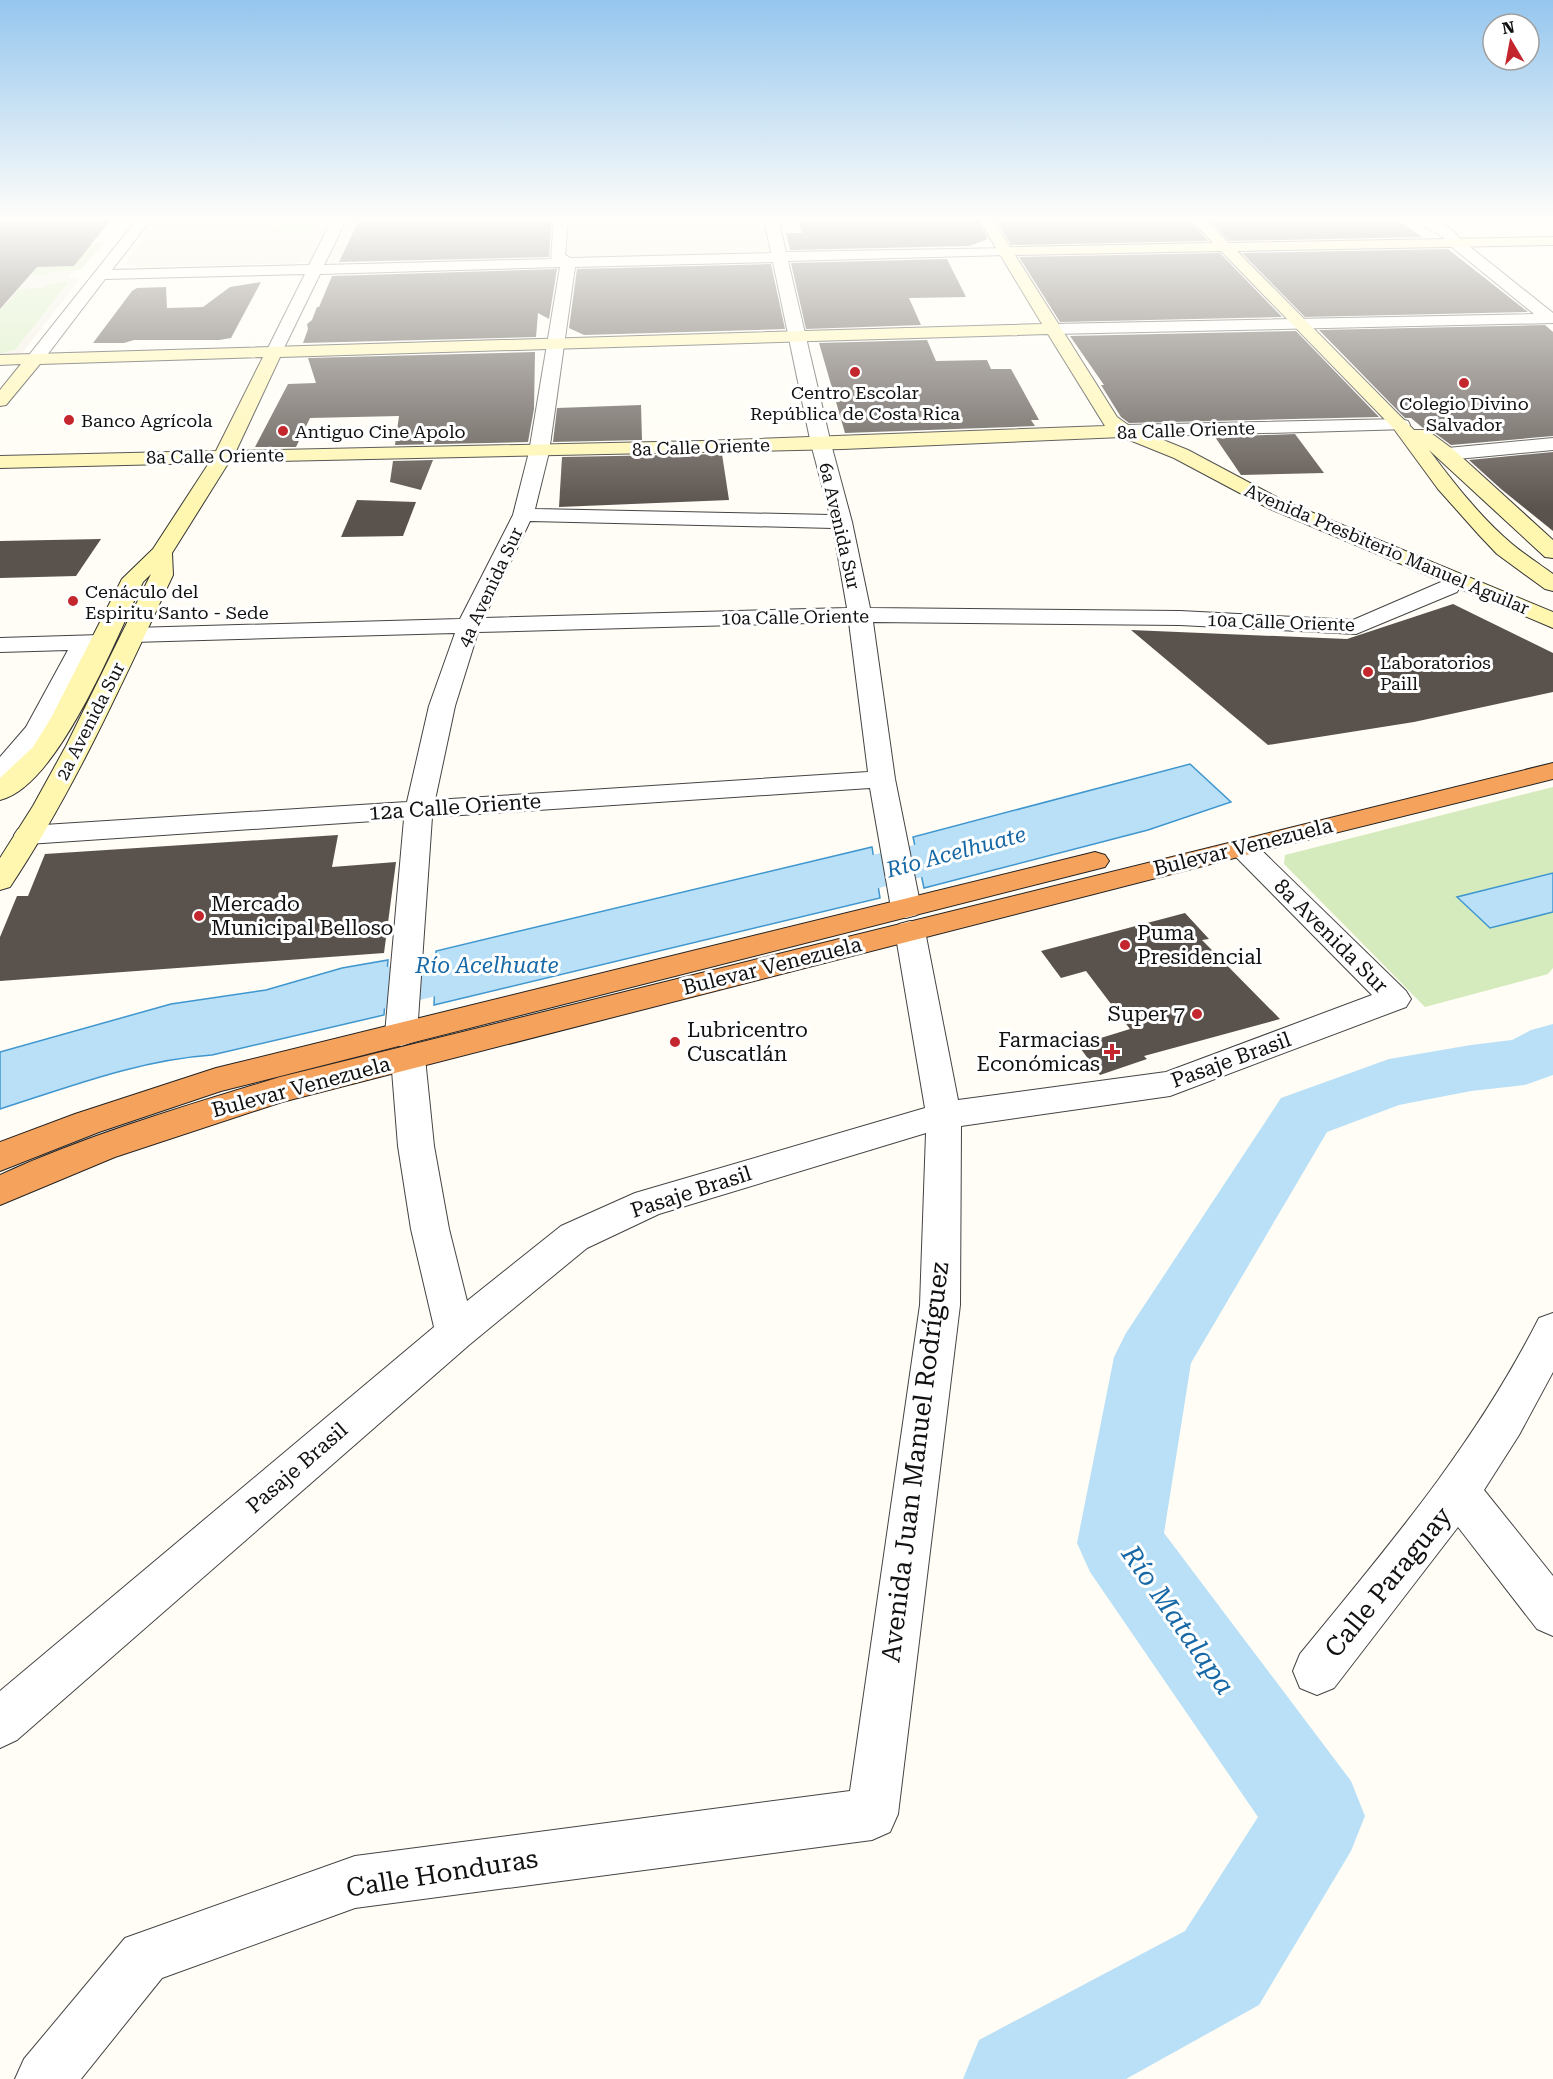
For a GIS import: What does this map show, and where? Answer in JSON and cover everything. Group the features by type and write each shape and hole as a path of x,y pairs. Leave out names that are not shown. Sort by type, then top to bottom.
{"highway":[{"name":"Bulevar Venezuela","path":"0,1157 87,1123 216,1080 1553,750"},
{"name":"Bulevar Venezuela","path":"906,910 1242,847 1553,771"},
{"name":"Bulevar Venezuela","path":"0,1191 159,1128 280,1090 404,1034"}],"main road":[{"path":"1045,315 1110,421 1278,515 1449,587 1553,636"},
{"path":"1293,315 1401,425 1445,485 1486,531 1505,549 1553,584"},
{"path":"0,360 1053,329"},
{"name":"2a Avenida Sur","path":"0,792 43,752 64,718 93,642 133,579 161,553 225,455 274,352"},
{"path":"0,401 34,359"},
{"path":"1401,425 1416,431 1447,454 1553,552"},
{"name":"8a Calle Oriente","path":"0,462 225,455 540,452 1133,435"},
{"name":"Avenida Presbiterio Manuel Aguilar","path":"1133,435 1181,454 1275,504 1553,621"},
{"name":"2a Avenida Sur","path":"0,881 47,806 79,746 162,575 161,553"},
{"path":"0,832 34,816 47,806"}],"street":[{"path":"34,359 69,315"},
{"name":"2a Avenida Sur","path":"274,352 291,315"},
{"name":"4a Avenida Sur","path":"455,1333 428,1219 416,1146 404,1034 419,810 442,705 469,625 523,515 540,452 560,315"},
{"name":"6a Avenida Sur","path":"792,315 821,444 842,522 860,615 882,779 906,910"},
{"path":"1053,329 1549,320"},
{"name":"8a Calle Oriente","path":"1133,435 1401,425"},
{"path":"1447,454 1553,444"},
{"path":"523,515 842,522"},
{"name":"10a Calle Oriente","path":"133,635 860,615 1180,618 1356,627 1449,587"},
{"path":"0,645 93,642"},
{"name":"2a Avenida Sur","path":"0,771 36,730 93,642"},
{"name":"12a Calle Oriente","path":"28,835 882,779"},
{"name":"8a Avenida Sur","path":"1242,847 1395,999"},
{"name":"Avenida Juan Manuel Rodríguez","path":"872,1814 940,1305 944,1114 906,910"},
{"name":"Pasaje Brasil","path":"0,1723 455,1333 574,1237 648,1203 944,1114 1170,1084 1395,999"},
{"name":"Calle Paraguay","path":"1317,1671 1459,1493 1502,1426 1541,1357 1553,1330"},
{"name":"Calle Paraguay","path":"1459,1493 1553,1612"},
{"name":"Calle Honduras","path":"44,2079 144,1957 355,1882 872,1814"}],"green space":[{"path":"0,315 43,315 15,350 0,354"},
{"path":"1553,787 1553,968 1548,974 1425,1007 1284,864 1285,855"}],"shaded area":[{"path":"43,315 52,315 22,353 0,357 0,354 15,350"}],"water":[{"name":"Río Acelhuate","path":"1190,764 1231,802 1148,830 924,888 913,837"},
{"name":"Río Acelhuate","path":"872,847 880,898 434,1005 436,951"},
{"path":"1553,873 1553,912 1490,928 1457,897"},
{"name":"Río Acelhuate","path":"388,960 384,1015 212,1055 131,1068 0,1109 0,1052 171,1004 266,990 342,968"}],"building":[{"path":"114,315 243,315 231,338 93,343"},
{"path":"314,315 538,315 536,337 303,343 308,329 307,324"},
{"path":"571,315 782,315 785,329 584,335 569,328"},
{"path":"803,315 917,315 921,325 806,329"},
{"path":"1056,315 1280,315 1282,317 1060,322"},
{"path":"1303,315 1393,315 1305,317"},
{"path":"1545,325 1553,332 1553,436 1451,445 1411,418 1405,418 1319,330"},
{"path":"1296,331 1379,417 1129,423 1121,417 1101,385 1104,385 1070,336"},
{"path":"927,340 936,361 987,360 991,369 1011,369 1039,420 1031,420 1035,426 845,433 819,343"},
{"path":"535,352 534,409 528,442 395,445 399,416 310,418 296,447 255,447 288,384 316,383 308,358"},
{"path":"641,405 642,440 553,442 557,408"},
{"path":"1295,434 1324,473 1241,475 1215,437"},
{"path":"1553,452 1553,531 1469,460"},
{"path":"722,454 729,500 559,507 562,457"},
{"path":"433,460 421,490 390,482 393,461"},
{"path":"357,500 416,502 403,536 341,537"},
{"path":"101,539 76,576 0,578 0,541"},
{"name":"Laboratorios Paill","path":"1453,604 1553,653 1553,692 1414,722 1268,745 1131,630 1347,639"},
{"name":"Mercado Municipal Belloso","path":"338,835 332,867 396,862 384,953 0,981 0,937 17,896 28,896 45,854"},
{"path":"1185,913 1209,939 1202,940 1280,1019 1144,1056 1147,1059 1100,1075 1078,1045 1130,1029 1086,971 1061,978 1041,951"}],"waterway":[{"name":"Río Acelhuate","path":"792,892 1002,840"},
{"name":"Río Acelhuate","path":"302,1007 520,957"},
{"name":"Río Matalapa","path":"1018,2079 1222,1968 1316,1816 1120,1543 1153,1357 1304,1115 1389,1083 1471,1068 1525,1062 1553,1046"}],"place":[{"name":"Centro Escolar República de Costa Rica","path":"855,372"},
{"name":"Colegio Divino Salvador","path":"1464,383"},
{"name":"Banco Agrícola","path":"69,420"},
{"name":"Antiguo Cine Apolo","path":"283,431"},
{"name":"Cenáculo del Espiritu Santo - Sede","path":"73,601"},
{"name":"Laboratorios Paill","path":"1368,672"},
{"name":"Mercado Municipal Belloso","path":"199,916"},
{"name":"Puma Presidencial","path":"1125,945"},
{"name":"Super 7","path":"1197,1014"},
{"name":"Lubricentro Cuscatlán","path":"675,1042"},
{"name":"Farmacias Económicas","path":"1112,1052"}]}
